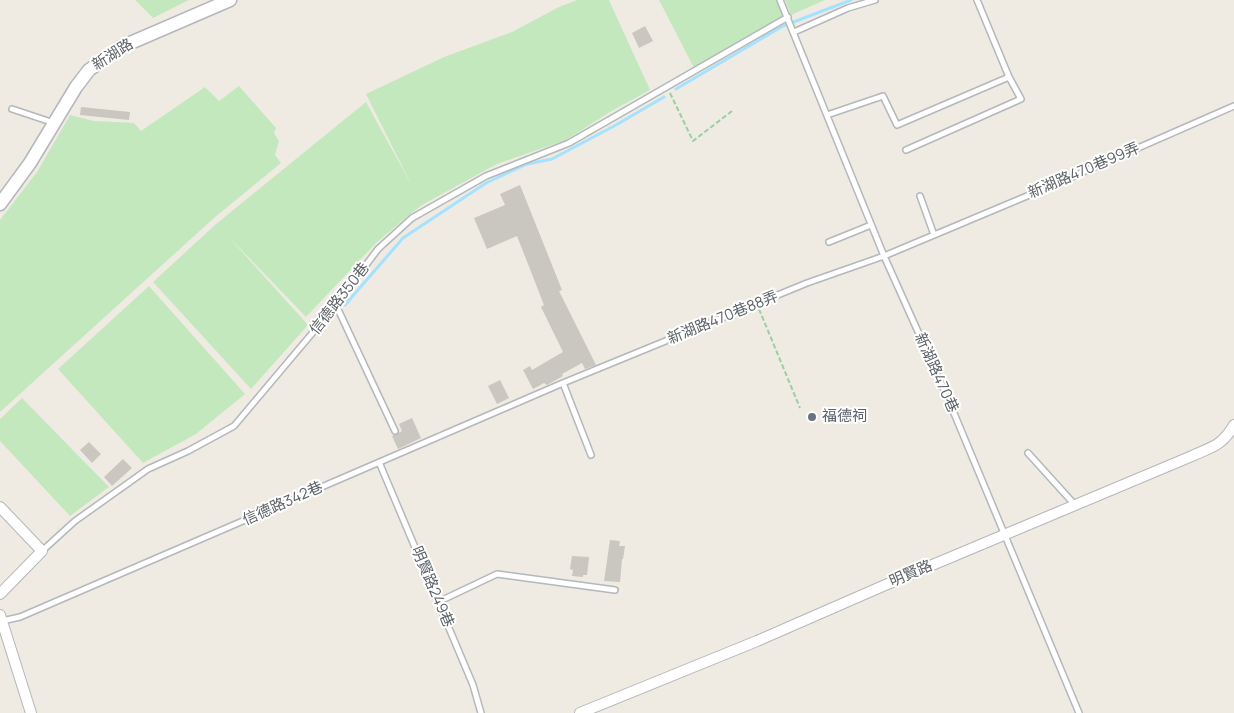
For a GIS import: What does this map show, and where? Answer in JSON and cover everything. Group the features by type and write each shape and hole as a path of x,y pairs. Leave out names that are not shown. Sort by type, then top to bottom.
{"street":[{"name":"新湖路","path":"0,204 30,163 76,87 89,70 121,47 230,0"},
{"name":"明賢路","path":"580,713 757,641 1221,443 1229,434 1234,424"},
{"path":"0,507 42,552 0,594"},
{"path":"1,618 31,713"}],"lane":[{"path":"780,0 788,18"},
{"path":"794,32 848,8 874,0"},
{"path":"906,150 1021,99 1009,77 978,0"},
{"name":"新湖路470巷","path":"788,18 871,225 946,394 1079,713"},
{"name":"信德路350巷","path":"42,552 75,521 148,469 188,451 234,426 336,305 378,249 412,218 486,176 569,143 788,18"},
{"path":"827,115 883,96 897,125 1009,77"},
{"name":"新湖路470巷99弄","path":"884,256 1234,106"},
{"path":"12,109 54,123"},
{"path":"920,196 934,235"},
{"path":"829,242 871,225"},
{"name":"新湖路470巷88弄","path":"563,382 807,283 884,256"},
{"path":"336,305 395,431"},
{"path":"563,382 591,455"},
{"name":"信德路342巷","path":"1,618 20,617 38,610 563,382"},
{"path":"1028,453 1075,505"},
{"name":"明賢路249巷","path":"379,462 473,685 481,713"},
{"path":"438,602 497,574 615,590"}],"path":[{"path":"667,86 693,141 732,111"},
{"path":"757,304 800,408"}],"green space":[{"path":"135,0 189,0 153,18"},
{"path":"577,0 609,0 650,90 610,112 566,140 497,164 422,205 376,243 306,317 227,235 308,325 251,389 153,282 216,224 366,102 412,186 366,94 444,57 512,32 559,7"},
{"path":"659,0 776,0 784,19 694,68"},
{"path":"785,0 825,0 791,15"},
{"path":"239,86 276,128 274,133 279,141 275,155 281,163 214,218 0,412 0,220 37,172 70,115 94,121 134,123 141,131 205,87 219,101"},
{"path":"149,286 245,394 196,434 143,463 58,369"},
{"path":"22,398 109,487 70,516 0,441 0,419"}],"building":[{"path":"645,26 653,41 639,48 632,33"},
{"path":"81,107 130,112 129,120 80,115"},
{"path":"520,185 562,290 559,291 596,365 585,369 582,363 547,385 544,383 533,389 523,370 530,366 532,370 563,352 541,307 544,305 517,236 487,249 474,218 505,205 500,194"},
{"path":"500,380 509,398 497,404 488,386"},
{"path":"412,418 421,438 398,449 392,436 402,431 399,424"},
{"path":"89,442 101,454 92,463 80,450"},
{"path":"123,459 132,468 112,486 104,477"},
{"path":"610,540 620,541 619,546 625,546 620,582 604,581"},
{"path":"572,556 589,557 587,575 583,575 583,577 572,576 573,570 570,569"}],"waterway":[{"path":"676,89 783,26 851,0"},
{"path":"345,305 403,238 486,183 527,164 552,159 664,97"}],"place":[{"name":"福德祠","path":"812,417"}]}
